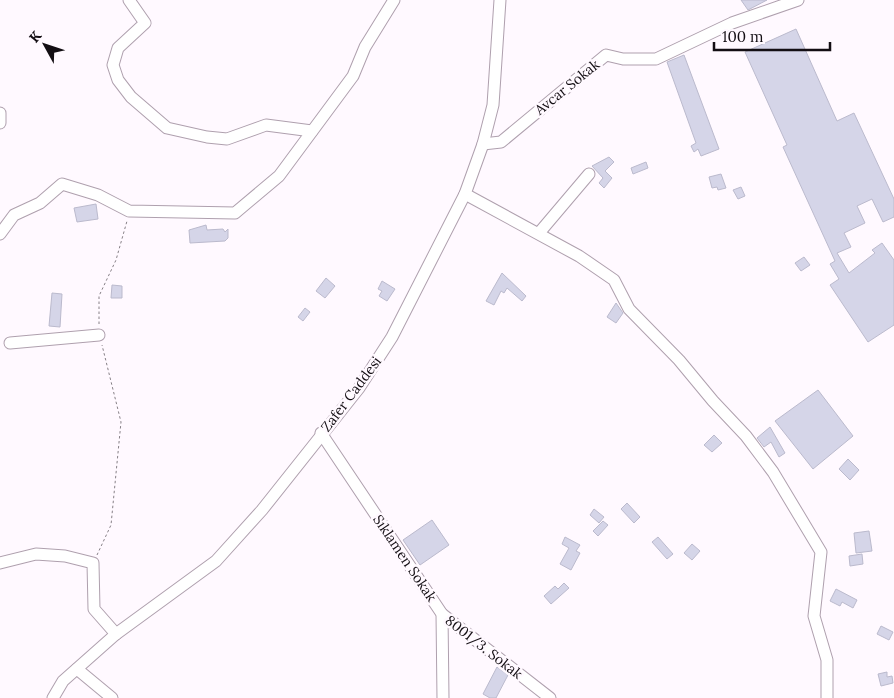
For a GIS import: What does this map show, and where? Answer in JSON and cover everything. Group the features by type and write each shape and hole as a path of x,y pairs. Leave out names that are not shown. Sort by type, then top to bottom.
{"street":[{"path":"129,0 145,23 118,48 113,65 118,80 131,97 166,128 197,136 227,139 266,125 312,131"},
{"path":"0,234 14,215 40,203 62,184 98,195 129,211 235,213 279,176 353,76 365,47 394,0"},
{"name":"Zafer Caddesi","path":"53,698 63,682 116,634 216,561 262,510 321,433 359,388 392,336 465,194 493,105 500,0"},
{"name":"Avcar Sokak","path":"482,144 501,142 606,55 623,59 656,58 732,23 798,0"},
{"path":"0,113 0,123"},
{"path":"539,233 589,174"},
{"path":"465,194 579,256 614,280 629,309 679,360 713,401 746,436 791,500 821,552 814,616 827,660 828,698"},
{"path":"10,343 99,335"},
{"name":"Sıklamen Sokak","path":"321,433 442,614 443,698"},
{"path":"0,563 36,554 65,556 93,563 94,609 116,634"},
{"name":"8001/3. Sokak","path":"442,614 550,698"},
{"path":"77,669 112,698"}],"path":[{"path":"93,563 111,525 121,422 99,335 99,296 116,260 129,211"}],"building":[{"path":"741,0 767,0 748,10"},
{"path":"796,29 837,121 854,113 894,199 894,217 883,222 872,199 857,206 865,223 844,233 851,247 837,253 849,273 875,253 872,250 882,243 894,260 894,325 868,342 830,285 839,279 830,264 835,261 783,147 787,145 745,52"},
{"path":"684,55 719,149 701,156 698,149 694,152 691,146 696,143 667,62"},
{"path":"609,157 614,162 605,171 612,178 604,188 599,183 603,178 592,166"},
{"path":"646,162 648,168 633,174 631,168"},
{"path":"721,174 726,188 718,190 717,187 712,188 709,177"},
{"path":"741,187 745,196 738,199 733,190"},
{"path":"96,204 98,219 77,222 74,208"},
{"path":"206,225 207,230 223,229 225,232 228,229 228,238 225,241 190,243 189,230"},
{"path":"804,257 810,265 801,271 795,263"},
{"path":"502,273 526,296 522,301 507,288 504,293 501,291 494,305 486,301"},
{"path":"326,278 335,286 325,298 316,291"},
{"path":"382,281 395,289 387,301 379,296 382,291 378,289"},
{"path":"112,285 122,286 122,298 111,298"},
{"path":"52,293 62,294 60,327 49,326"},
{"path":"616,303 623,313 616,323 607,317"},
{"path":"305,308 310,312 303,321 298,317"},
{"path":"818,390 853,436 813,469 775,421"},
{"path":"770,427 785,453 779,457 771,442 764,447 757,438"},
{"path":"714,435 722,443 712,452 704,445"},
{"path":"848,459 859,470 850,480 839,469"},
{"path":"627,503 640,517 634,523 621,509"},
{"path":"594,509 604,517 599,523 590,515"},
{"path":"432,520 449,545 420,565 403,540"},
{"path":"603,521 608,525 598,536 593,531"},
{"path":"869,531 872,551 856,553 854,533"},
{"path":"565,537 580,545 576,551 580,553 571,570 560,564 569,548 562,544"},
{"path":"658,537 673,554 667,559 652,542"},
{"path":"692,544 700,551 692,560 684,553"},
{"path":"862,554 863,564 850,566 849,556"},
{"path":"564,583 569,588 551,604 544,596 555,586 558,589"},
{"path":"836,589 857,600 853,608 842,602 840,606 830,601"},
{"path":"881,626 893,632 889,640 877,634"},
{"path":"497,667 508,675 496,698 490,698 483,694"},
{"path":"887,672 887,677 892,676 893,683 881,686 878,674"}]}
